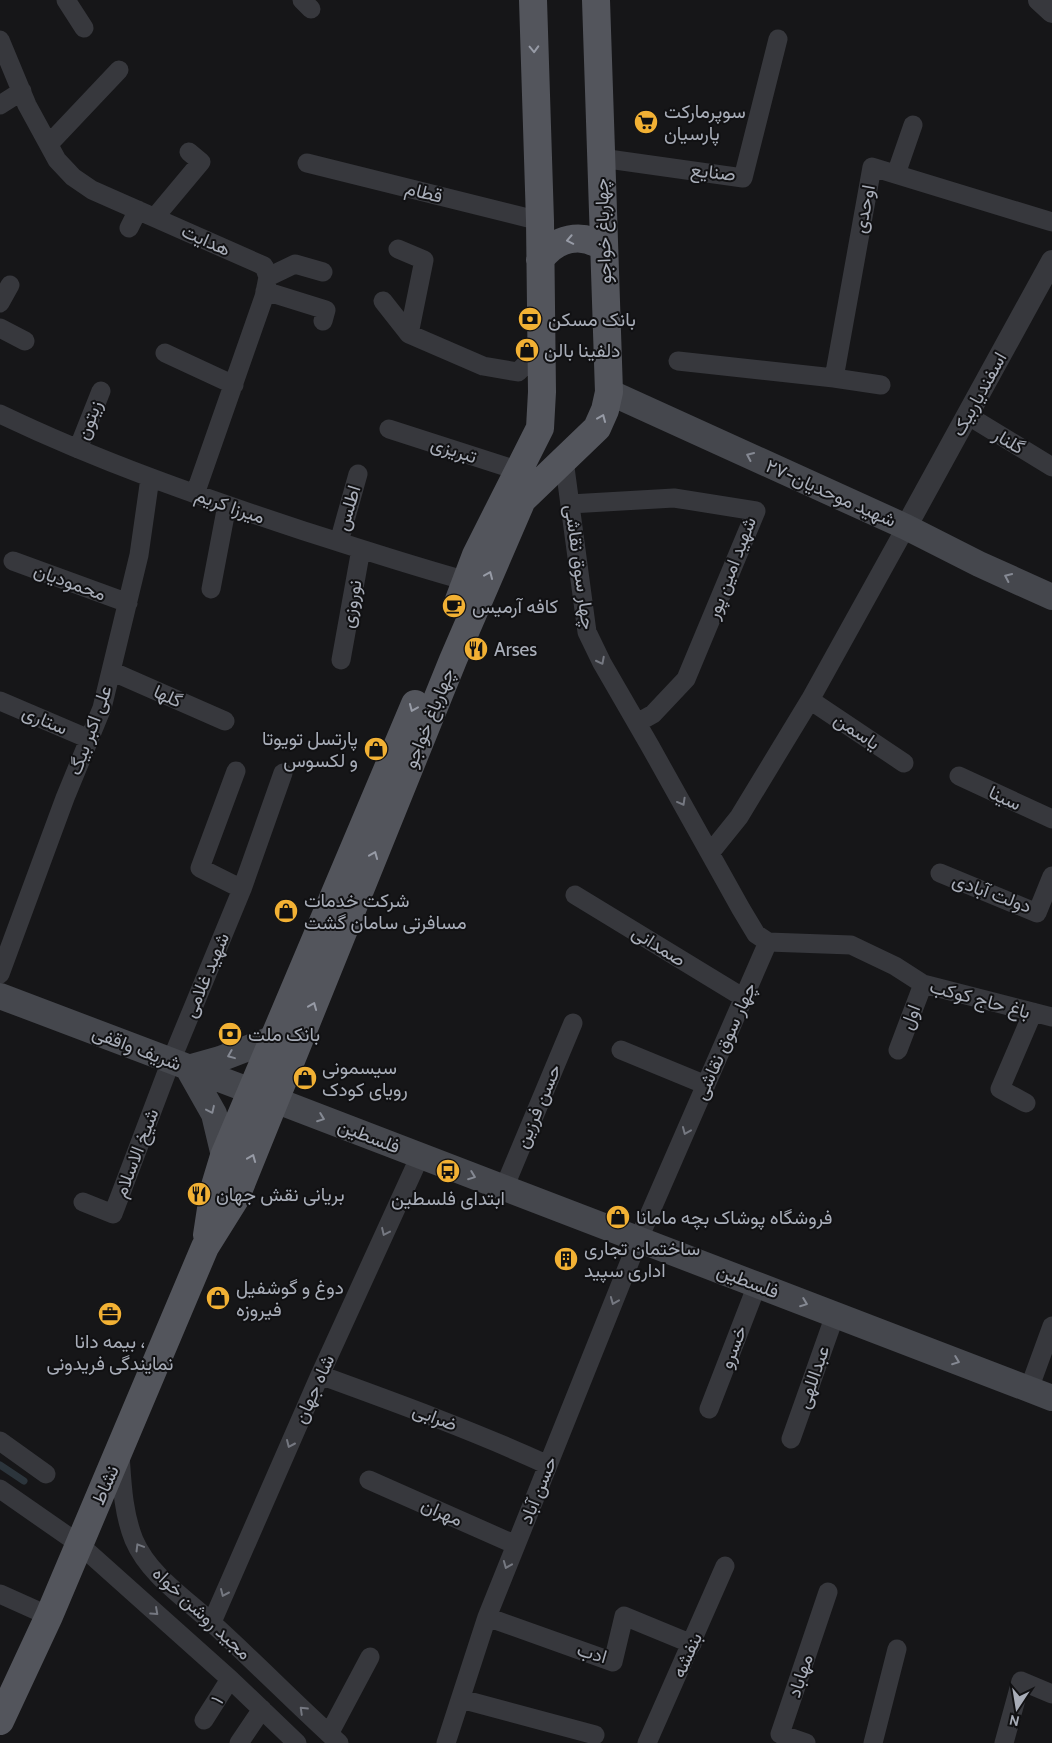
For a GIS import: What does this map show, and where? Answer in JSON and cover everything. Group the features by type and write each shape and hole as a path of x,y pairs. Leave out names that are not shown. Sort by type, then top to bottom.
{"main road":[{"name":"چهارباغ خواجو","path":"263,1096 274,1038 467,581 476,555 540,428 542,367 540,221 533,0"},
{"name":"چهارباغ خواجو","path":"263,1096 522,500 597,428 605,410 609,392 596,0"},
{"path":"540,260 552,246 571,238 589,239 604,248"},
{"name":"۲۷-شهید موحدیان","path":"609,392 906,527 979,564 1052,597"},
{"path":"540,428 545,439 554,447 571,453"},
{"name":"شریف واقفی","path":"0,996 263,1096"},
{"path":"224,1156 214,1114 179,1064 220,1059 274,1038"},
{"name":"فلسطین","path":"263,1096 1041,1393"},
{"name":"نشاط","path":"205,1247 214,1189 224,1156 263,1096"},
{"name":"نشاط","path":"0,1721 49,1616 120,1452 205,1247 235,1199 263,1096"}],"street":[{"path":"66,0 84,28"},
{"path":"1039,0 1052,12"},
{"name":"صنایع","path":"601,158 744,178 778,39"},
{"name":"هدایت","path":"0,40 22,91 57,160 73,177 92,190 264,266 267,284"},
{"path":"49,144 119,70"},
{"path":"0,105 22,91"},
{"path":"896,174 913,125"},
{"path":"129,228 147,214 201,162 188,152"},
{"name":"قطام","path":"307,163 540,221"},
{"name":"اوحدی","path":"834,378 872,167 1052,222"},
{"path":"398,249 424,260 409,334"},
{"name":"اسفندیاربیک","path":"906,527 1052,261"},
{"path":"195,494 267,284 295,264 323,272"},
{"path":"0,303 10,284"},
{"path":"267,284 326,310 323,321"},
{"path":"383,301 409,334 470,353 483,366 518,372 526,366 542,367"},
{"path":"0,328 25,341"},
{"path":"165,353 234,384"},
{"path":"678,361 881,385"},
{"name":"زیتون","path":"78,449 101,391"},
{"name":"میرزا کریم","path":"0,414 78,449 150,478 339,542 467,581"},
{"name":"گلنار","path":"967,415 1052,467"},
{"name":"تبریزی","path":"388,429 519,472"},
{"name":"چهار سوق نقاشی","path":"571,453 570,504 587,632 602,663 756,934 768,942 639,1240"},
{"name":"اطلس","path":"339,542 358,474"},
{"name":"علی اکبر بیگ","path":"0,974 65,798 102,708 139,555 150,478"},
{"name":"شهید امین پور","path":"570,504 674,498 756,512 686,679 653,714 637,723"},
{"path":"211,590 227,505"},
{"path":"710,853 739,817 810,700 906,527"},
{"name":"نوروزی","path":"341,660 361,549"},
{"name":"محمودیان","path":"13,561 128,603"},
{"name":"گلها","path":"111,671 225,721"},
{"name":"یاسمن","path":"810,700 904,763"},
{"name":"ستاری","path":"0,701 90,739"},
{"path":"236,771 200,868 242,889"},
{"name":"شهید غلامی","path":"179,1064 283,773"},
{"name":"سینا","path":"959,776 1052,819"},
{"name":"دولت آبادی","path":"940,874 1037,913 1052,876"},
{"name":"صمدانی","path":"575,894 744,998"},
{"name":"باغ حاج کوکب","path":"768,942 851,945 895,966 923,984 1052,1017"},
{"name":"اول","path":"898,1050 923,984"},
{"path":"1026,1102 1000,1089 1033,1012"},
{"name":"حسن فرزین","path":"504,1188 573,1023"},
{"path":"621,1050 706,1085"},
{"name":"شیخ الاسلام","path":"83,1202 113,1214 179,1064"},
{"name":"شاه جهان","path":"212,1622 320,1375 420,1156"},
{"name":"حسن آباد","path":"446,1743 487,1617 639,1240"},
{"name":"خسرو","path":"710,1409 757,1285"},
{"name":"عبداللهی","path":"791,1439 835,1315"},
{"path":"1041,1393 1052,1326"},
{"name":"ضرابی","path":"320,1375 499,1442 548,1465"},
{"path":"0,1441 46,1474"},
{"name":"مجید روشن خواه","path":"120,1452 125,1506 135,1541 149,1564 171,1588 212,1622 334,1739"},
{"name":"مهران","path":"369,1480 516,1545"},
{"name":"مجید روشن خواه","path":"0,1489 79,1544 230,1679 297,1743"},
{"name":"بنفشه","path":"647,1743 725,1566"},
{"name":"مهاباد","path":"806,1743 780,1734 828,1592"},
{"path":"0,1594 49,1616"},
{"name":"ادب","path":"487,1617 613,1662 624,1616 692,1644"},
{"path":"873,1743 896,1649"},
{"path":"334,1739 370,1657"},
{"name":"۱","path":"204,1720 230,1679"},
{"path":"1004,1743 1021,1681 1052,1694"},
{"path":"461,1698 595,1735"},
{"path":"239,1743 262,1709"}],"waterway":[{"path":"0,1465 24,1481"}],"place":[{"name":"سوپرمارکت پارسیان","path":"646,122"},
{"name":"بانک مسکن","path":"530,319"},
{"name":"دلفینا بالن","path":"527,350"},
{"name":"کافه آرمیس","path":"454,606"},
{"name":"Arses","path":"476,649"},
{"name":"پارتسل تویوتا و لکسوس","path":"376,749"},
{"name":"شرکت خدمات مسافرتی سامان گشت","path":"286,911"},
{"name":"بانک ملت","path":"230,1034"},
{"name":"سیسمونی رویای کودک","path":"305,1078"},
{"name":"ابتدای فلسطین","path":"448,1171"},
{"name":"بریانی نقش جهان","path":"199,1194"},
{"name":"فروشگاه پوشاک بچه مامانا","path":"618,1217"},
{"name":"ساختمان تجاری اداری سپید","path":"566,1259"},
{"name":"دوغ و گوشفیل فیروزه","path":"218,1298"},
{"name":"بیمه دانا ، نمایندگی فریدونی","path":"110,1314"}]}
